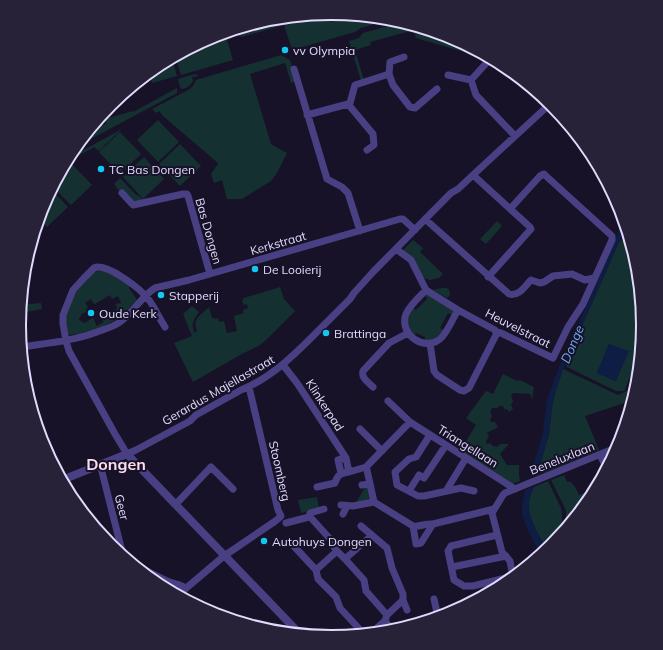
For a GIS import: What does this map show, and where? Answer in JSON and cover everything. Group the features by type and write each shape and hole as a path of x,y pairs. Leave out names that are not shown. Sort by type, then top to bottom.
{"street":[{"path":"404,57 390,62 389,74 394,85 410,107 415,108 437,89"},
{"path":"471,80 487,63"},
{"path":"294,69 327,178 342,187 348,193 360,231"},
{"path":"308,115 350,103 355,85 389,74"},
{"path":"448,75 471,80"},
{"path":"471,80 476,95 515,136"},
{"path":"348,104 372,134 374,145 367,150"},
{"path":"426,290 410,307 405,318 405,324 408,333 412,337 418,341 430,343 442,337 458,310 426,290 411,260 396,249 447,197 458,189 546,108"},
{"name":"Heuvelstraat","path":"458,310 495,330 496,332 501,332 553,358 568,327 583,304 612,240 612,236 544,174 540,176 510,209"},
{"path":"472,175 530,227 530,229 488,277"},
{"name":"Bas Dongen","path":"122,193 133,205 187,194 210,274"},
{"name":"Kerkstraat","path":"27,346 81,338 109,328 120,322 155,288 210,274 400,219 403,219 415,230"},
{"path":"425,219 488,277 509,294 514,296 518,294 531,280 540,283 553,276 572,274 585,280 594,278"},
{"name":"Gerardus Majellastraat","path":"127,454 190,421 196,415 270,375 283,365 350,299 354,292 396,249"},
{"path":"165,327 146,296 134,285 109,270 100,267 94,268 74,289 66,306 62,320 69,351 127,454 293,627"},
{"path":"430,343 434,371 437,376 464,391 469,388 496,335 496,332"},
{"path":"373,387 363,377 363,371 389,343 408,333"},
{"name":"Klinkerpad","path":"283,365 297,383 346,458 349,472"},
{"name":"Stoomberg","path":"182,591 224,556 281,516 278,510 249,387"},
{"name":"Triangellaan","path":"388,401 410,422 515,489"},
{"path":"317,487 335,483 336,478 341,473 366,467 410,422"},
{"path":"360,429 382,451"},
{"path":"430,435 416,457 409,459 395,472 397,484 418,496 461,488 474,491"},
{"path":"409,491 419,475 424,478 446,445"},
{"name":"Beneluxlaan","path":"494,510 505,493 609,451"},
{"path":"67,478 127,454"},
{"path":"600,455 603,463"},
{"path":"341,473 338,460 346,458"},
{"path":"446,491 466,458"},
{"name":"Geer","path":"100,464 121,545"},
{"path":"176,504 210,467 232,489"},
{"path":"366,467 374,502"},
{"path":"362,486 370,484"},
{"path":"343,514 344,506 374,502 413,526 416,526 433,524 494,510 492,513 502,552 510,561 512,571"},
{"path":"286,523 310,518 324,509"},
{"path":"311,516 332,541 337,551 364,580 366,591 389,624"},
{"path":"413,526 416,544 421,543 433,524"},
{"path":"361,526 387,548 392,568 407,610"},
{"path":"345,559 372,535"},
{"path":"497,535 451,546 448,550 454,580 464,586 472,586 501,579"},
{"path":"291,543 316,570 318,579 336,597 340,608 359,628"},
{"path":"316,570 337,551"},
{"path":"452,567 506,556"},
{"path":"161,578 182,585 185,588"},
{"path":"434,599 437,611"},
{"path":"378,626 403,600"}],"green space":[{"path":"332,20 376,24 361,28 355,32 292,50 284,25 242,37 239,34 272,26 312,21"},
{"path":"389,26 412,31 370,42 371,45 355,50 364,80 361,81 349,41 359,38 363,33"},
{"path":"414,31 430,36 468,52 467,53 416,38"},
{"path":"227,38 233,60 181,75 177,62 197,51"},
{"path":"281,55 290,60 294,74 294,82 291,83 285,63 250,74 271,144 287,153 277,173 271,181 242,199 227,199 222,180 214,183 211,174 218,163 159,111 156,113 152,109 190,89 196,80"},
{"path":"174,64 177,76 152,83 151,79"},
{"path":"195,74 199,76 192,77 193,81 190,85 182,89 180,87 178,79"},
{"path":"177,88 177,93 89,140 100,126 106,124 105,120 107,118 133,112"},
{"path":"158,120 179,142 158,162 137,140"},
{"path":"122,129 99,151 94,147 79,155 81,151"},
{"path":"120,132 141,154 120,174 99,152"},
{"path":"180,144 201,166 180,186 159,164"},
{"path":"144,157 164,179 143,199 123,177"},
{"path":"72,164 92,185 71,205 57,191"},
{"path":"120,178 136,195 144,201 134,203 120,192 114,184"},
{"path":"56,194 68,207 47,227 44,224"},
{"path":"497,221 502,226 486,244 480,239"},
{"path":"413,240 423,248 420,252 443,274 439,278 430,280 423,278 403,250"},
{"path":"620,240 624,241 631,265 636,305 636,345 634,365 625,390 616,391 567,367 565,364","holes":["609,344 616,381 597,373"]},
{"path":"104,271 131,284 129,288 137,300 119,318 98,329 68,335 66,327 66,313 73,293 93,272","holes":["110,295 112,299 118,296 121,302 116,304 117,309 101,318 104,322 96,326 93,318 86,323 81,322 78,318 80,318 81,314 86,312 86,309 88,308 85,303 91,299 95,304"]},
{"path":"280,287 284,299 295,311 260,345 193,382 174,343 192,336 183,314 192,306 199,312 193,325 195,333 197,330 196,322 198,317 209,307 212,318 218,318 219,322 224,321 227,333 237,331 234,316 244,313 243,310 248,308 247,304 244,305 242,301 244,298"},
{"path":"447,288 449,290 450,295 447,298 433,290"},
{"path":"429,294 452,309 453,312 452,315 448,313 440,328 444,330 435,339 425,341 425,337 416,333 414,336 409,329 408,322 409,315 413,308 416,310 427,299 425,295"},
{"path":"27,303 41,303 42,309 27,312"},
{"path":"563,369 618,395 630,389 626,402 585,416 599,450 544,473 539,467 549,434 555,393"},
{"path":"503,374 534,387 532,399 530,394 513,393 511,396 513,401 511,405 513,409 509,412 507,409 505,410 503,406 499,406 497,408 492,408 490,412 492,416 490,419 491,422 495,422 498,427 487,433 489,437 486,441 487,444 490,443 493,446 498,447 500,444 509,444 500,454 507,465 519,465 520,481 512,484 460,451 476,425 466,418 486,391 493,394"},
{"path":"564,475 567,482 571,482 579,495 587,492 566,520 566,510 551,480"},
{"path":"548,481 561,508 562,525 544,544 531,519 529,508 530,498 534,487"},
{"path":"369,485 372,500 355,504 366,486"},
{"path":"317,497 319,509 301,513 298,500"}],"water":[{"name":"Donge","path":"620,227 622,234 563,369 555,393 549,434 538,472 531,472 543,433 547,400 559,367"},
{"path":"609,344 629,351 616,381 597,373"},
{"path":"534,487 530,498 529,508 532,520 544,544 538,549 523,517 522,504 525,490"}],"place":[{"name":"vv Olympia","path":"285,50"},
{"name":"TC Bas Dongen","path":"101,169"},
{"name":"De Looierij","path":"255,269"},
{"name":"Stapperij","path":"161,295"},
{"name":"Oude Kerk","path":"91,313"},
{"name":"Brattinga","path":"326,333"},
{"name":"Autohuys Dongen","path":"264,541"}],"district":[{"name":"Dongen","path":"116,464"}]}
